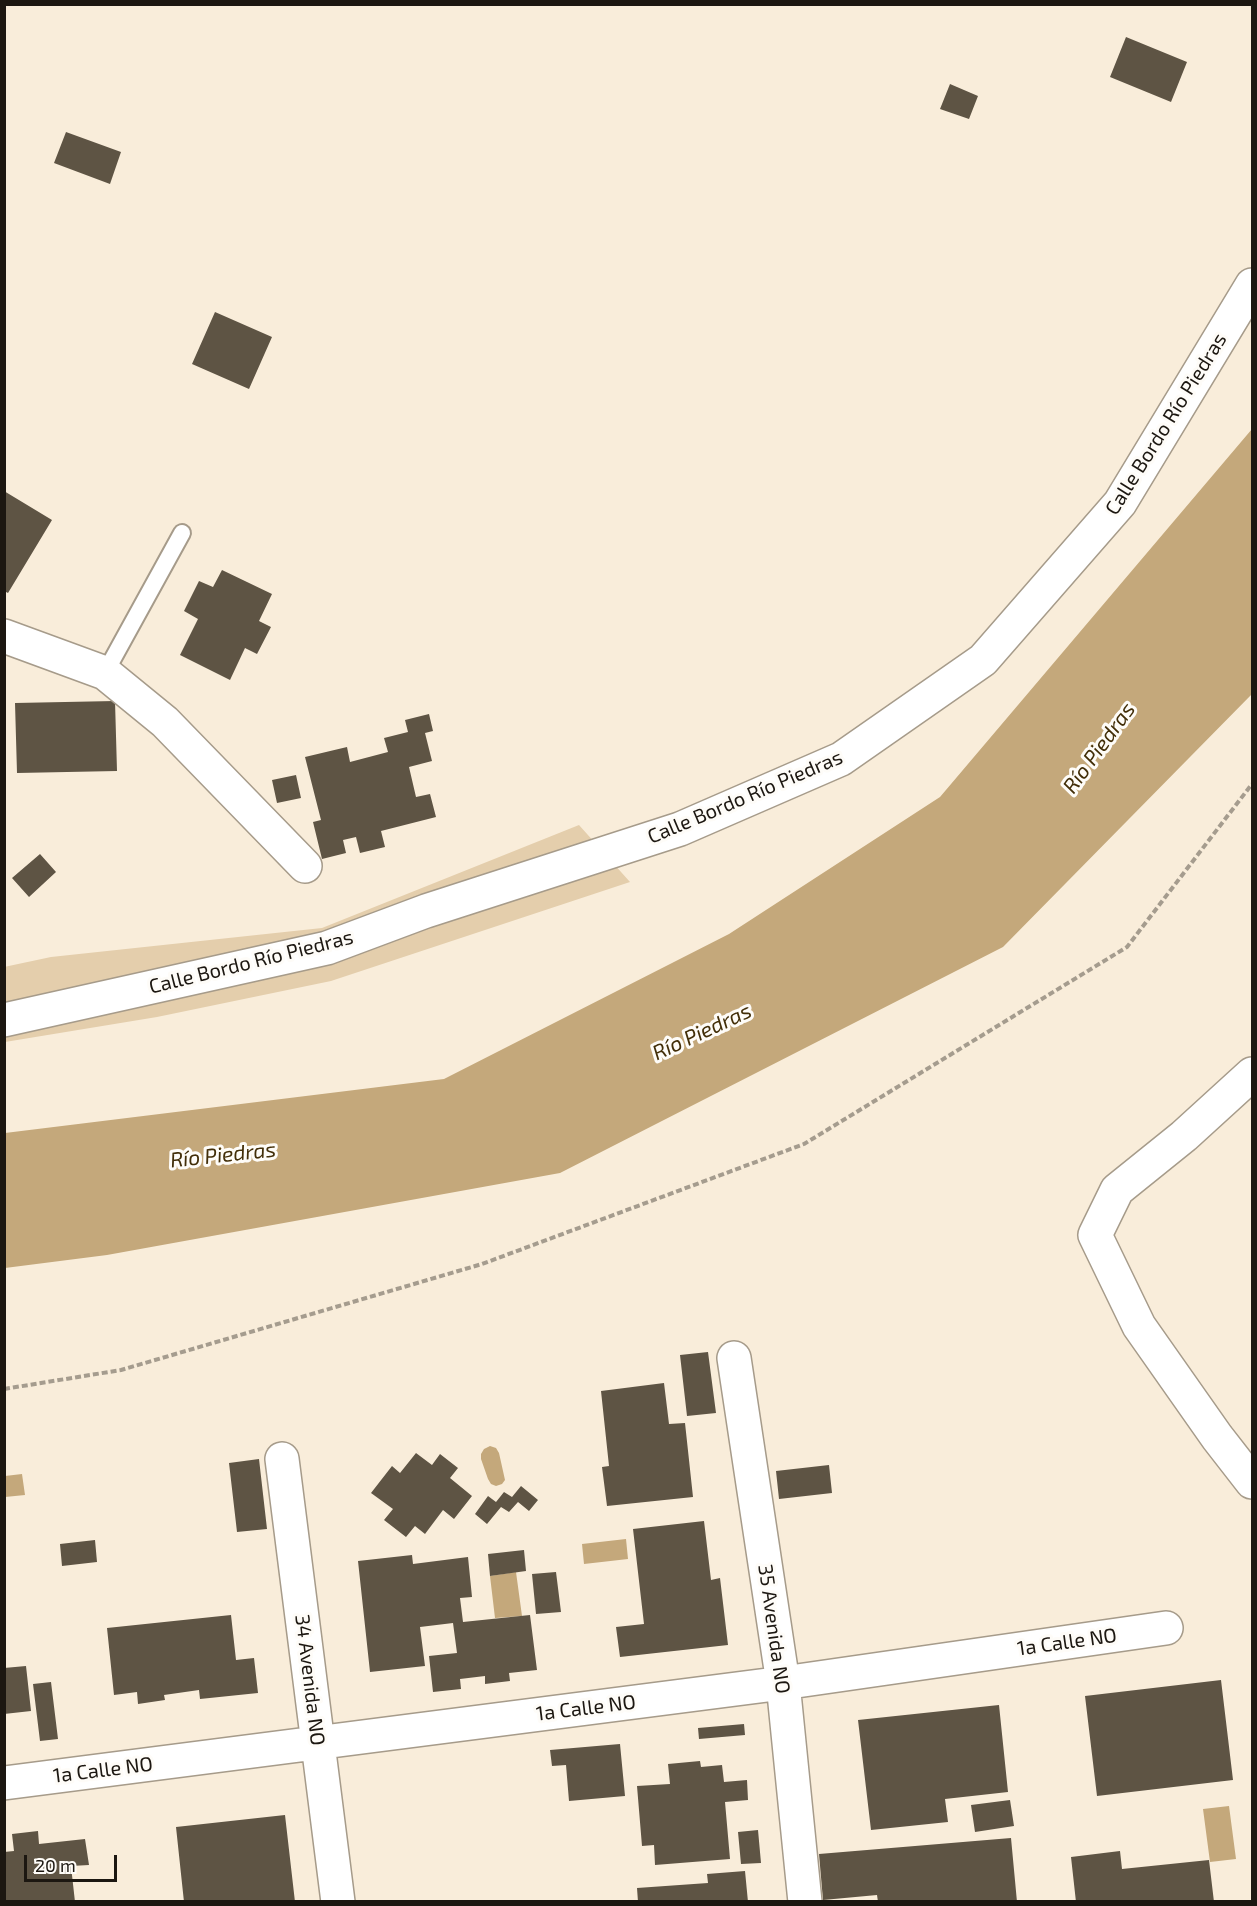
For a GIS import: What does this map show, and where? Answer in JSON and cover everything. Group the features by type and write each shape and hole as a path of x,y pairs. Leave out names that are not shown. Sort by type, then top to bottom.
{"street":[{"name":"Calle Bordo Río Piedras","path":"4,1020 327,948 426,911 680,830 841,759 983,660 1120,503 1252,285"},
{"path":"4,636 105,673 165,722 305,866"},
{"path":"1252,1074 1184,1136 1117,1190 1095,1235 1139,1326 1217,1437 1252,1482"},
{"name":"35 Avenida NO","path":"734,1358 783,1683 805,1902"},
{"name":"34 Avenida NO","path":"282,1459 338,1902"},
{"name":"1a Calle NO","path":"4,1783 783,1683 1166,1628"}],"lane":[{"path":"105,673 182,533"}],"path":[{"path":"4,1389 121,1371 482,1264 804,1144 1127,946 1252,784"}],"shaded area":[{"path":"579,825 630,882 331,981 157,1017 5,1042 4,967 51,957 322,928"}],"water":[{"name":"Río Piedras","path":"1252,429 1252,694 1003,947 560,1173 107,1255 5,1268 5,1133 444,1079 729,934 940,797"},
{"path":"490,1446 496,1448 499,1453 505,1480 496,1486 488,1479 481,1459 484,1449"},
{"path":"22,1474 25,1495 5,1497 5,1476"},
{"path":"626,1539 628,1559 584,1564 582,1544"},
{"path":"516,1572 522,1616 495,1618 490,1576"},
{"path":"1229,1806 1236,1859 1210,1862 1203,1809"}],"building":[{"path":"1126,37 1187,62 1171,102 1110,77"},
{"path":"950,84 978,96 969,119 940,109"},
{"path":"66,132 121,152 110,184 54,163"},
{"path":"215,312 272,337 249,389 192,364"},
{"path":"4,491 52,520 8,593 4,591"},
{"path":"222,570 272,594 259,621 271,627 257,654 245,648 230,680 180,655 198,619 184,611 199,581 213,587"},
{"path":"115,701 117,771 17,773 15,703"},
{"path":"429,714 433,731 425,733 432,761 409,767 416,797 430,794 436,817 381,831 385,847 360,853 356,837 343,840 346,853 322,859 313,822 321,820 305,757 347,747 350,762 388,752 384,738 408,732 405,720"},
{"path":"296,775 301,798 277,803 272,780"},
{"path":"40,854 56,872 29,897 12,878"},
{"path":"708,1352 716,1413 687,1416 680,1355"},
{"path":"664,1383 669,1424 685,1423 693,1497 607,1506 602,1467 609,1466 601,1391"},
{"path":"416,1453 432,1465 440,1454 458,1468 450,1478 472,1496 454,1519 443,1510 425,1534 415,1526 406,1537 384,1520 393,1509 371,1493 392,1466 400,1473"},
{"path":"259,1459 267,1529 237,1532 229,1463"},
{"path":"829,1465 832,1493 779,1499 776,1471"},
{"path":"521,1486 538,1500 529,1511 518,1502 509,1512 501,1507 487,1524 475,1514 488,1496 496,1502 504,1492 512,1497"},
{"path":"704,1521 711,1580 720,1578 728,1645 620,1657 616,1627 644,1624 633,1529"},
{"path":"95,1540 97,1562 62,1566 60,1544"},
{"path":"524,1550 526,1571 490,1576 488,1554"},
{"path":"412,1555 413,1564 468,1557 472,1597 460,1598 463,1622 530,1615 537,1670 509,1673 510,1681 485,1684 485,1676 460,1679 461,1689 433,1692 429,1656 457,1653 453,1623 420,1627 425,1666 370,1672 358,1561"},
{"path":"556,1572 561,1612 536,1614 532,1574"},
{"path":"231,1615 236,1660 254,1658 258,1693 200,1699 199,1690 164,1695 165,1700 138,1704 137,1692 114,1695 107,1628"},
{"path":"26,1666 31,1711 4,1714 4,1668"},
{"path":"1221,1680 1233,1780 1097,1796 1085,1696"},
{"path":"51,1682 58,1739 40,1741 33,1684"},
{"path":"999,1705 1008,1792 945,1799 948,1822 871,1830 858,1720"},
{"path":"744,1724 745,1735 699,1739 698,1728"},
{"path":"620,1744 625,1796 569,1801 566,1765 552,1766 550,1750"},
{"path":"700,1761 701,1767 722,1765 724,1782 747,1780 748,1800 725,1802 730,1859 655,1865 654,1845 642,1846 637,1786 670,1784 668,1764"},
{"path":"1010,1800 1014,1826 975,1832 971,1805"},
{"path":"285,1815 295,1902 184,1902 176,1827"},
{"path":"758,1830 761,1863 741,1864 738,1832"},
{"path":"38,1831 39,1844 85,1839 89,1865 71,1866 75,1902 4,1902 4,1852 14,1851 12,1834"},
{"path":"1011,1838 1017,1902 878,1902 877,1895 823,1900 819,1854"},
{"path":"1120,1851 1122,1869 1209,1860 1214,1902 1076,1902 1071,1857"},
{"path":"745,1871 748,1902 638,1902 637,1888 708,1883 707,1874"}]}
